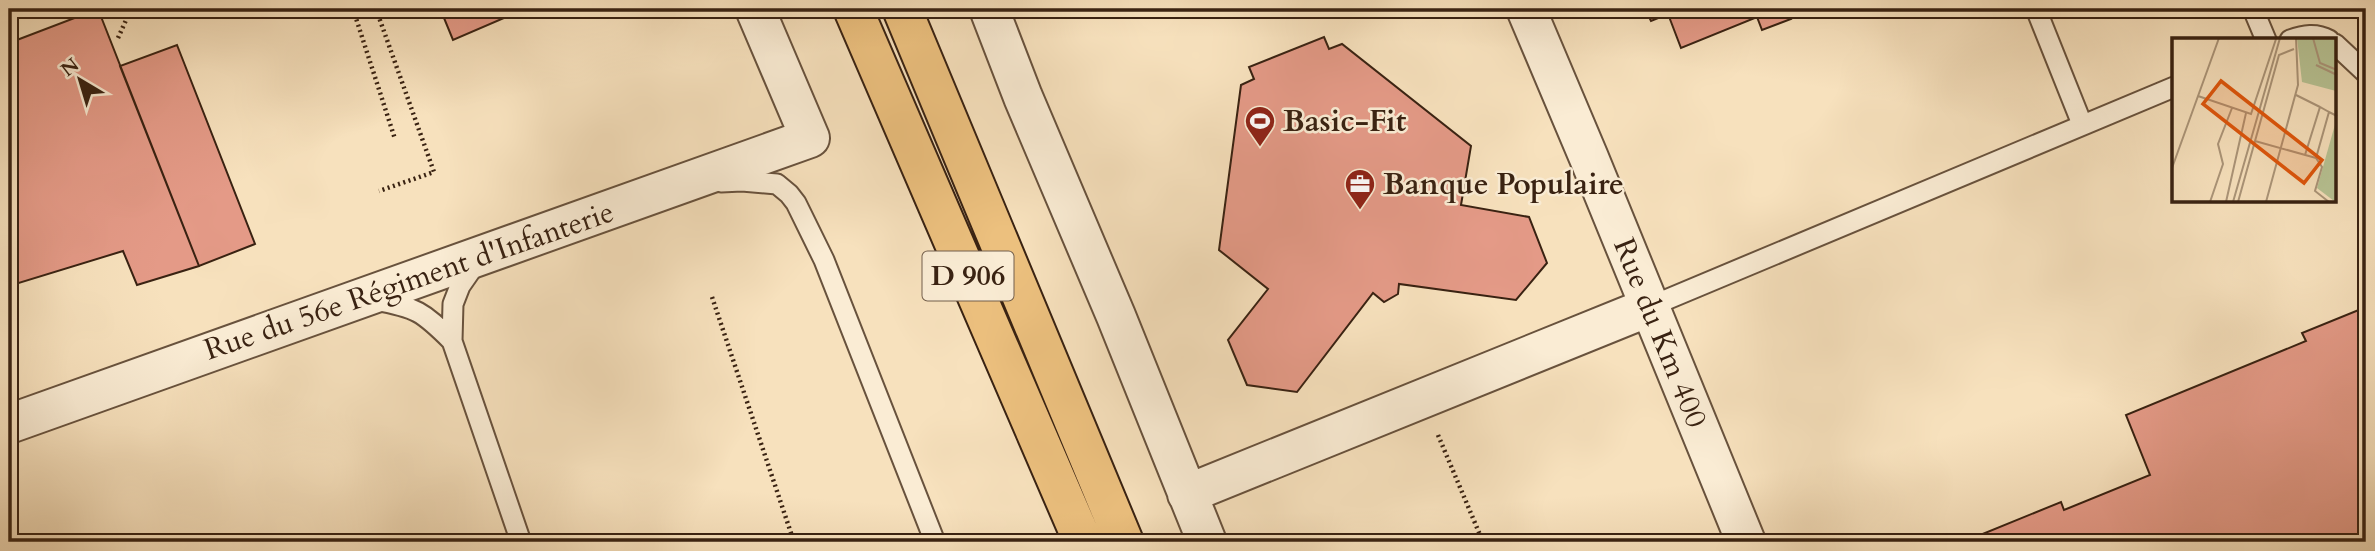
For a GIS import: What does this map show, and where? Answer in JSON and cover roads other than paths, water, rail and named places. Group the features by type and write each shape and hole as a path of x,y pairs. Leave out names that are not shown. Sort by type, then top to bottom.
{"main road":[{"name":"D 906","path":"853,9 1083,542"},
{"name":"D 906","path":"902,9 1124,542"}],"street":[{"name":"Rue du 56e Régiment d'Infanterie","path":"9,424 810,138 755,9"},
{"path":"989,9 1207,542"},
{"name":"Rue du Km 400","path":"1526,9 1746,542"},
{"path":"1187,494 1649,307"}],"lane":[{"path":"2036,9 2082,124"},
{"path":"2253,9 2265,38"},
{"path":"2296,38 2325,38"},
{"path":"2336,45 2366,74"},
{"path":"1649,307 2172,88"},
{"path":"676,187 742,181 765,182 777,184 796,203 824,260 935,542"},
{"path":"481,256 460,286 453,304 452,341 521,542"},
{"path":"360,297 407,306 427,316 452,341"}],"place":[{"name":"Basic-Fit","path":"1260,148"},
{"name":"Banque Populaire","path":"1360,211"}]}
